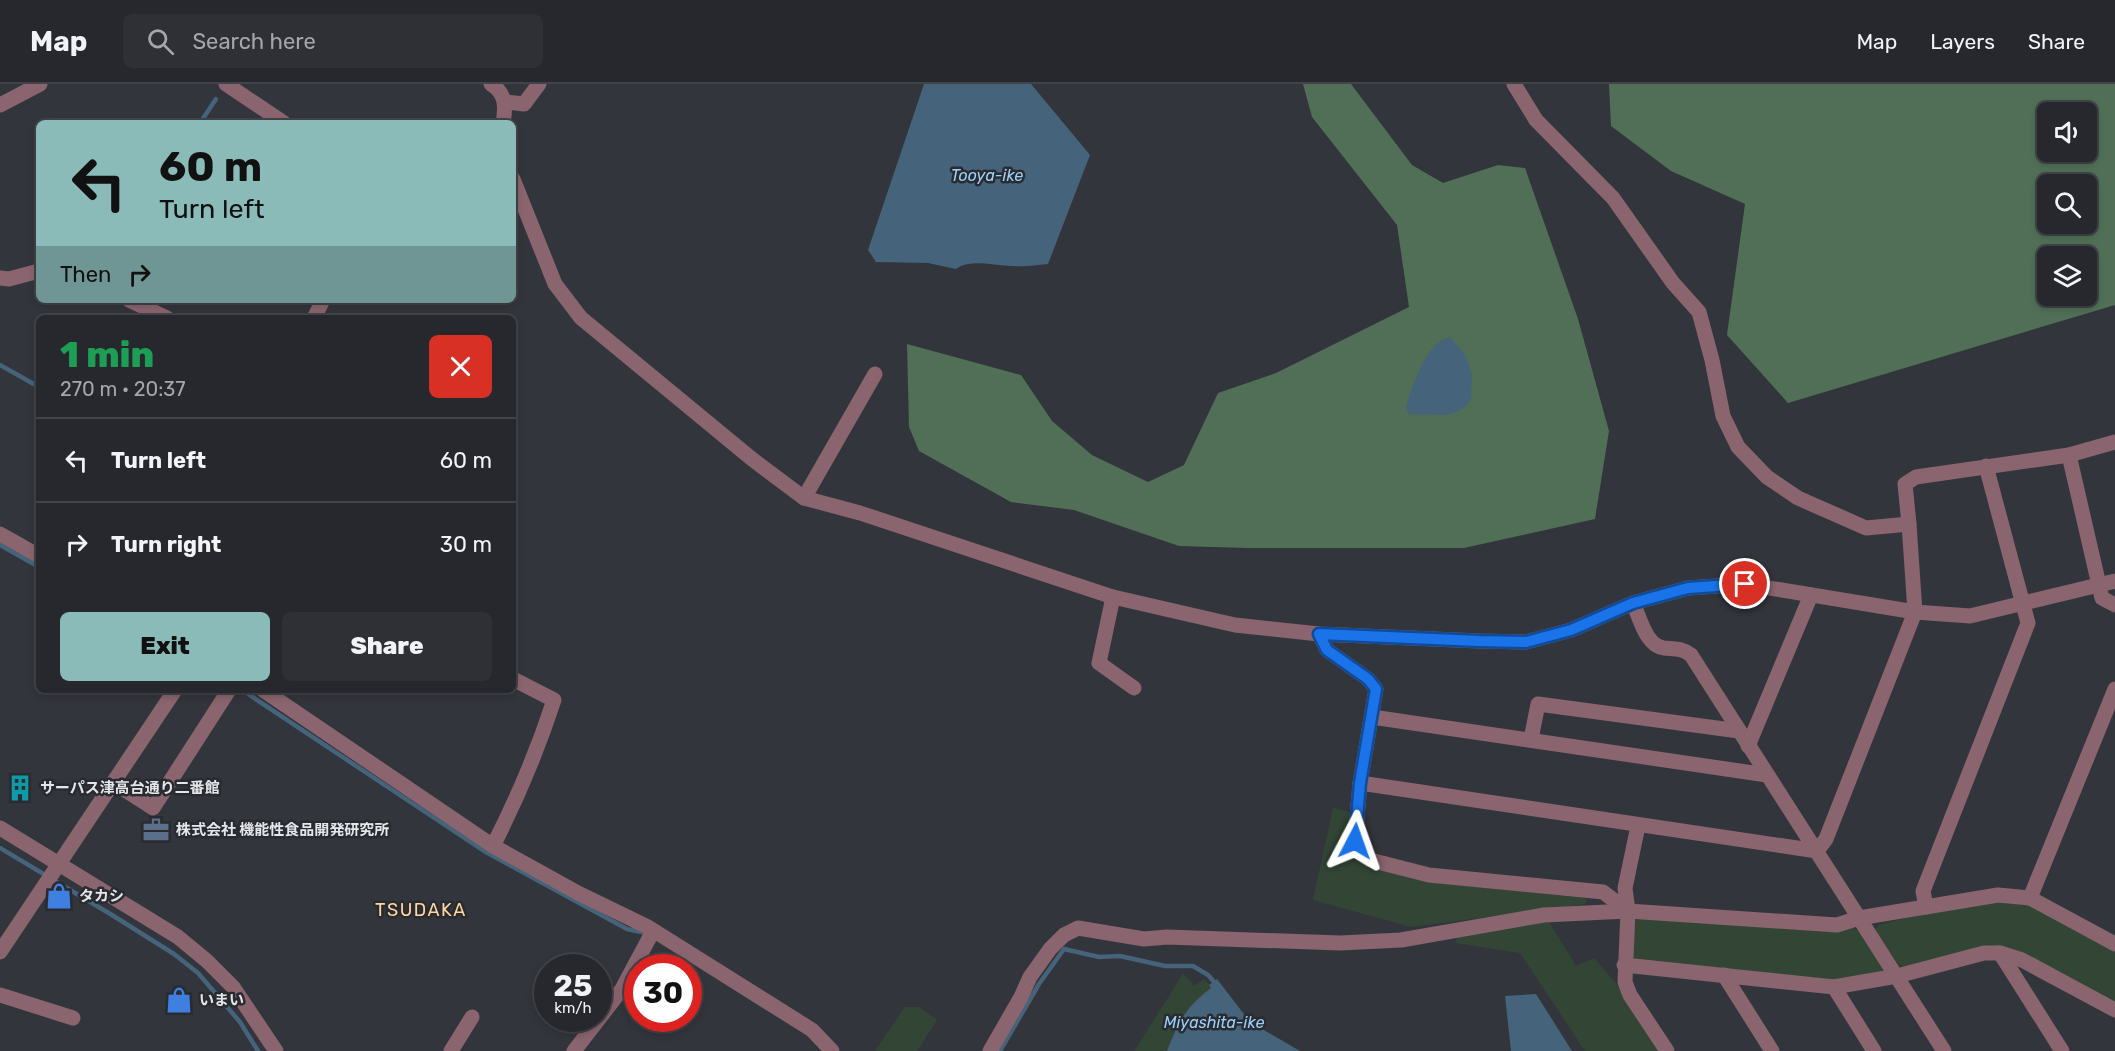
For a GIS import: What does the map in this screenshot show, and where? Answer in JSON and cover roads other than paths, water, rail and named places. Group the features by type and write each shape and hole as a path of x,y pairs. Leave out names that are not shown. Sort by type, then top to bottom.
{"street":[{"path":"0,105 40,84"},
{"path":"226,84 280,120"},
{"path":"491,84 497,88 506,102 503,120"},
{"path":"506,102 524,104 538,84"},
{"path":"1514,84 1536,120 1613,198 1673,283 1699,312 1712,360 1723,416 1738,447 1767,477 1797,498 1866,528 1909,524"},
{"path":"516,186 555,284 581,318 752,459 804,498 860,513 1113,597 1235,626 1319,634 1526,642 1571,630 1633,603 1688,588 1745,584 1915,612 1970,616 2115,581"},
{"path":"0,278 9,279 36,272"},
{"path":"135,303 161,315"},
{"path":"804,498 875,374"},
{"path":"1817,851 1826,839 1915,612 1905,484 1916,477 2069,455 2115,442"},
{"path":"2069,455 2102,598 2115,605"},
{"path":"1926,907 1923,891 2028,623 1986,466"},
{"path":"0,534 36,554"},
{"path":"1748,746 1811,595"},
{"path":"1113,597 1099,663 1134,688"},
{"path":"1633,603 1650,642 1661,648 1683,649 1691,655 1944,1051"},
{"path":"1319,634 1327,650 1368,679 1376,689 1360,783 1355,841 1359,851 1370,860 1429,875 1603,892 1628,911"},
{"path":"493,846 520,794 540,745 554,700 516,681"},
{"path":"2030,898 2115,689"},
{"path":"0,952 173,693"},
{"path":"114,783 153,808 227,693"},
{"path":"267,693 493,846 651,934 812,1030 832,1051"},
{"path":"1531,739 1538,704 1739,731"},
{"path":"1372,717 1767,775"},
{"path":"1360,783 1817,851"},
{"path":"1638,826 1625,888 1628,911 1625,982 1630,995 1667,1051"},
{"path":"0,828 52,872 178,937 233,987 276,1051"},
{"path":"990,1051 1030,977 1050,949 1064,935 1078,928 1144,939 1340,943 1401,940 1544,915 1628,911 1837,925 1859,918 1998,895 2030,898 2115,944"},
{"path":"574,1051 622,989 651,934"},
{"path":"1624,965 1834,987 1897,976 1984,953 2000,953 2022,960 2115,1010"},
{"path":"2000,953 2062,1051"},
{"path":"1724,975 1772,1051"},
{"path":"1834,987 1874,1051"},
{"path":"0,995 73,1018"},
{"path":"451,1051 471,1017"}],"water":[{"name":"Tooya-ike","path":"924,84 1031,84 1090,155 1048,264 1018,266 976,263 956,269 928,263 876,262 868,250"},
{"path":"1450,337 1466,356 1472,375 1471,399 1459,411 1446,415 1409,414 1406,407 1421,366 1434,347"},
{"name":"Miyashita-ike","path":"1217,979 1250,1022 1300,1051 1167,1051 1184,1016 1211,988 1209,985"},
{"path":"1536,994 1572,1051 1511,1051 1505,996"}],"waterway":[{"path":"202,120 216,99"},
{"path":"0,365 36,385"},
{"path":"0,545 36,565"},
{"path":"247,693 484,851 627,929 646,933"},
{"path":"0,848 174,954 198,973 240,1022 258,1051"},
{"path":"1000,1051 1039,984 1064,949 1099,957 1120,956 1165,966 1193,966 1208,975 1216,984"}],"place":[{"name":"サーパス津高台通り二番館","path":"20,788"},
{"name":"株式会社 機能性食品開発研究所","path":"156,830"},
{"name":"タカシ","path":"59,896"},
{"name":"いまい","path":"179,1000"}],"district":[{"name":"TSUDAKA","path":"421,910"}]}
